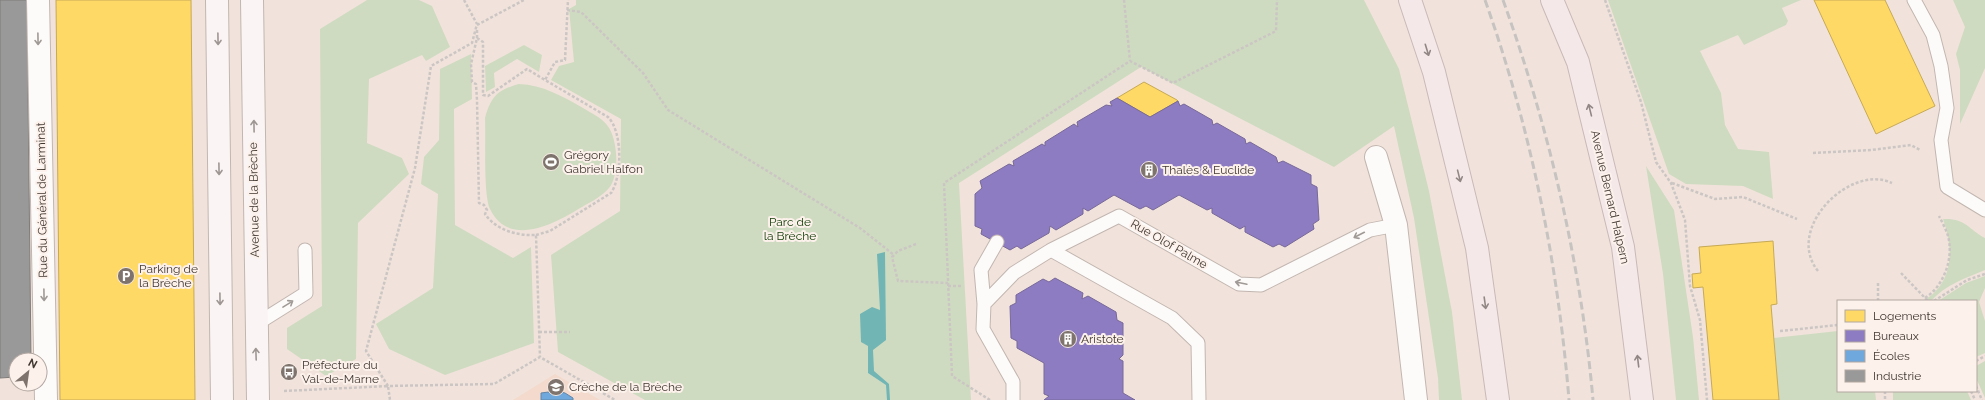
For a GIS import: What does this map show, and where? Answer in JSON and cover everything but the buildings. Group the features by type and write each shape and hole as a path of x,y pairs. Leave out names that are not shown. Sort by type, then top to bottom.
{"highway":[{"path":"1406,0 1414,10 1434,72 1477,248 1498,400"},
{"name":"Avenue Bernard Halpern","path":"1552,0 1578,62 1623,247 1642,400"},
{"path":"1568,0 1578,62"}],"street":[{"name":"Rue du Général de Larminat","path":"38,0 46,400"},
{"path":"217,0 222,400"},
{"name":"Avenue de la Brèche","path":"252,0 255,325 258,396"},
{"path":"1376,157 1396,225 1416,400"}],"lane":[{"path":"1914,0 1932,35 1941,66 1947,108 1941,140 1947,187 1985,210"},
{"name":"Rue Olof Palme","path":"984,304 1014,273 1051,250 1119,216 1239,284 1261,285 1370,230 1396,225"},
{"path":"997,242 982,270 984,304 982,330 1013,382 1013,400"},
{"path":"255,325 306,293 305,250"},
{"path":"1051,250 1172,318 1198,343 1199,400"}],"path":[{"path":"464,0 476,24 477,38 471,64 472,82 476,84 478,203 484,205 487,210 485,214 490,222 511,233 522,236 536,235 550,231 611,193 617,185 619,146 617,131 614,123 608,117 527,69 488,96 483,95 483,42 477,38"},
{"path":"476,24 524,0"},
{"path":"545,80 555,62 565,60 568,0"},
{"path":"1124,0 1130,61"},
{"path":"1130,61 1173,83 1276,31 1277,0"},
{"path":"1605,0 1641,102 1656,162 1671,183 1685,220 1690,286 1700,320 1707,400"},
{"path":"567,10 581,12 643,73 668,110 860,228 894,255"},
{"path":"390,400 388,386 366,350 415,168 431,66 472,43 476,24"},
{"path":"990,400 952,376 944,183 1130,61"},
{"path":"1813,153 1910,146 1944,166"},
{"path":"1818,271 1814,265 1808,243 1814,222 1830,200 1838,193 1860,183 1886,180 1892,183"},
{"path":"1671,183 1715,199 1743,197 1797,219"},
{"path":"1901,273 1925,298 1931,294 1945,275 1949,248 1948,237 1939,216"},
{"path":"536,235 540,357"},
{"path":"916,244 898,251 892,257 898,281 948,283"},
{"path":"1936,300 1967,280 1985,274"},
{"path":"1878,283 1878,300"},
{"path":"1780,331 1837,325"},
{"path":"539,332 570,332"},
{"path":"258,396 388,386 494,384 540,357"},
{"path":"540,357 615,400"},
{"path":"1977,388 1982,400"}],"shaded area":[{"name":"Crèche de la Brèche","path":"555,374 600,400 513,400"}],"green space":[{"path":"367,0 419,0 432,6 450,47 426,61 422,55 369,79 367,143 402,158 409,174 358,223 356,359 326,376 287,349 287,328 322,306 320,29"},
{"name":"Parc de la Brèche","path":"576,0 1364,0 1399,69 1429,191 1452,312 1462,400 1439,400 1438,378 1414,218 1394,126 1334,167 1141,67 959,183 971,400 645,400 558,352 551,255 620,211 621,119 551,80 559,66 574,62 569,9 576,5"},
{"path":"1608,0 1801,0 1782,8 1788,21 1786,25 1744,45 1738,35 1700,51 1721,93 1725,125 1738,149 1769,152 1773,199 1743,186 1686,184 1669,174"},
{"path":"1953,0 1985,0 1985,68 1960,124 1960,70 1956,54 1965,27"},
{"path":"524,45 542,55 539,72 517,59 494,73 495,87 486,92 485,66"},
{"path":"471,54 472,99 454,109 455,225 513,258 531,247 534,343 445,375 389,349 376,324 433,288 438,194 421,184 424,157 439,140 440,69"},
{"name":"Grégory Gabriel Halfon","path":"519,84 536,86 552,92 568,99 599,117 605,122 611,131 614,138 616,156 613,182 603,194 559,220 533,229 521,230 509,228 498,221 490,209 486,191 485,165 485,118 490,105 496,95 500,92 511,86"},
{"path":"1646,166 1674,210 1693,337 1699,400 1676,400 1663,274"},
{"path":"1943,219 1957,220 1985,238 1985,270 1949,286 1932,300 1924,300 1933,294 1941,285 1946,275 1950,253 1947,230"},
{"path":"1985,276 1985,288 1979,302 1985,321 1985,353 1977,357 1977,300 1940,300 1966,283"},
{"path":"1837,331 1837,392 1875,392 1876,400 1779,400 1774,338"},
{"path":"1985,361 1985,398 1977,380 1977,365"},
{"path":"1893,392 1967,392 1971,400 1893,400"}],"water":[{"path":"885,252 886,340 873,350 874,371 889,384 890,400 887,400 886,385 868,373 868,346 861,342 860,314 872,307 880,310 877,254"}],"railway":[{"path":"1485,0 1516,98 1540,197 1558,298 1569,400"},
{"path":"1503,0 1535,97 1561,197 1580,298 1588,349 1593,400"}],"place":[{"name":"Grégory Gabriel Halfon","path":"551,162"},
{"name":"Thalès & Euclide","path":"1149,170"},
{"name":"Parking de la Brèche","path":"126,276"},
{"name":"Aristote","path":"1068,339"},
{"name":"Préfecture du Val-de-Marne","path":"289,372"},
{"name":"Crèche de la Brèche","path":"556,387"}]}
